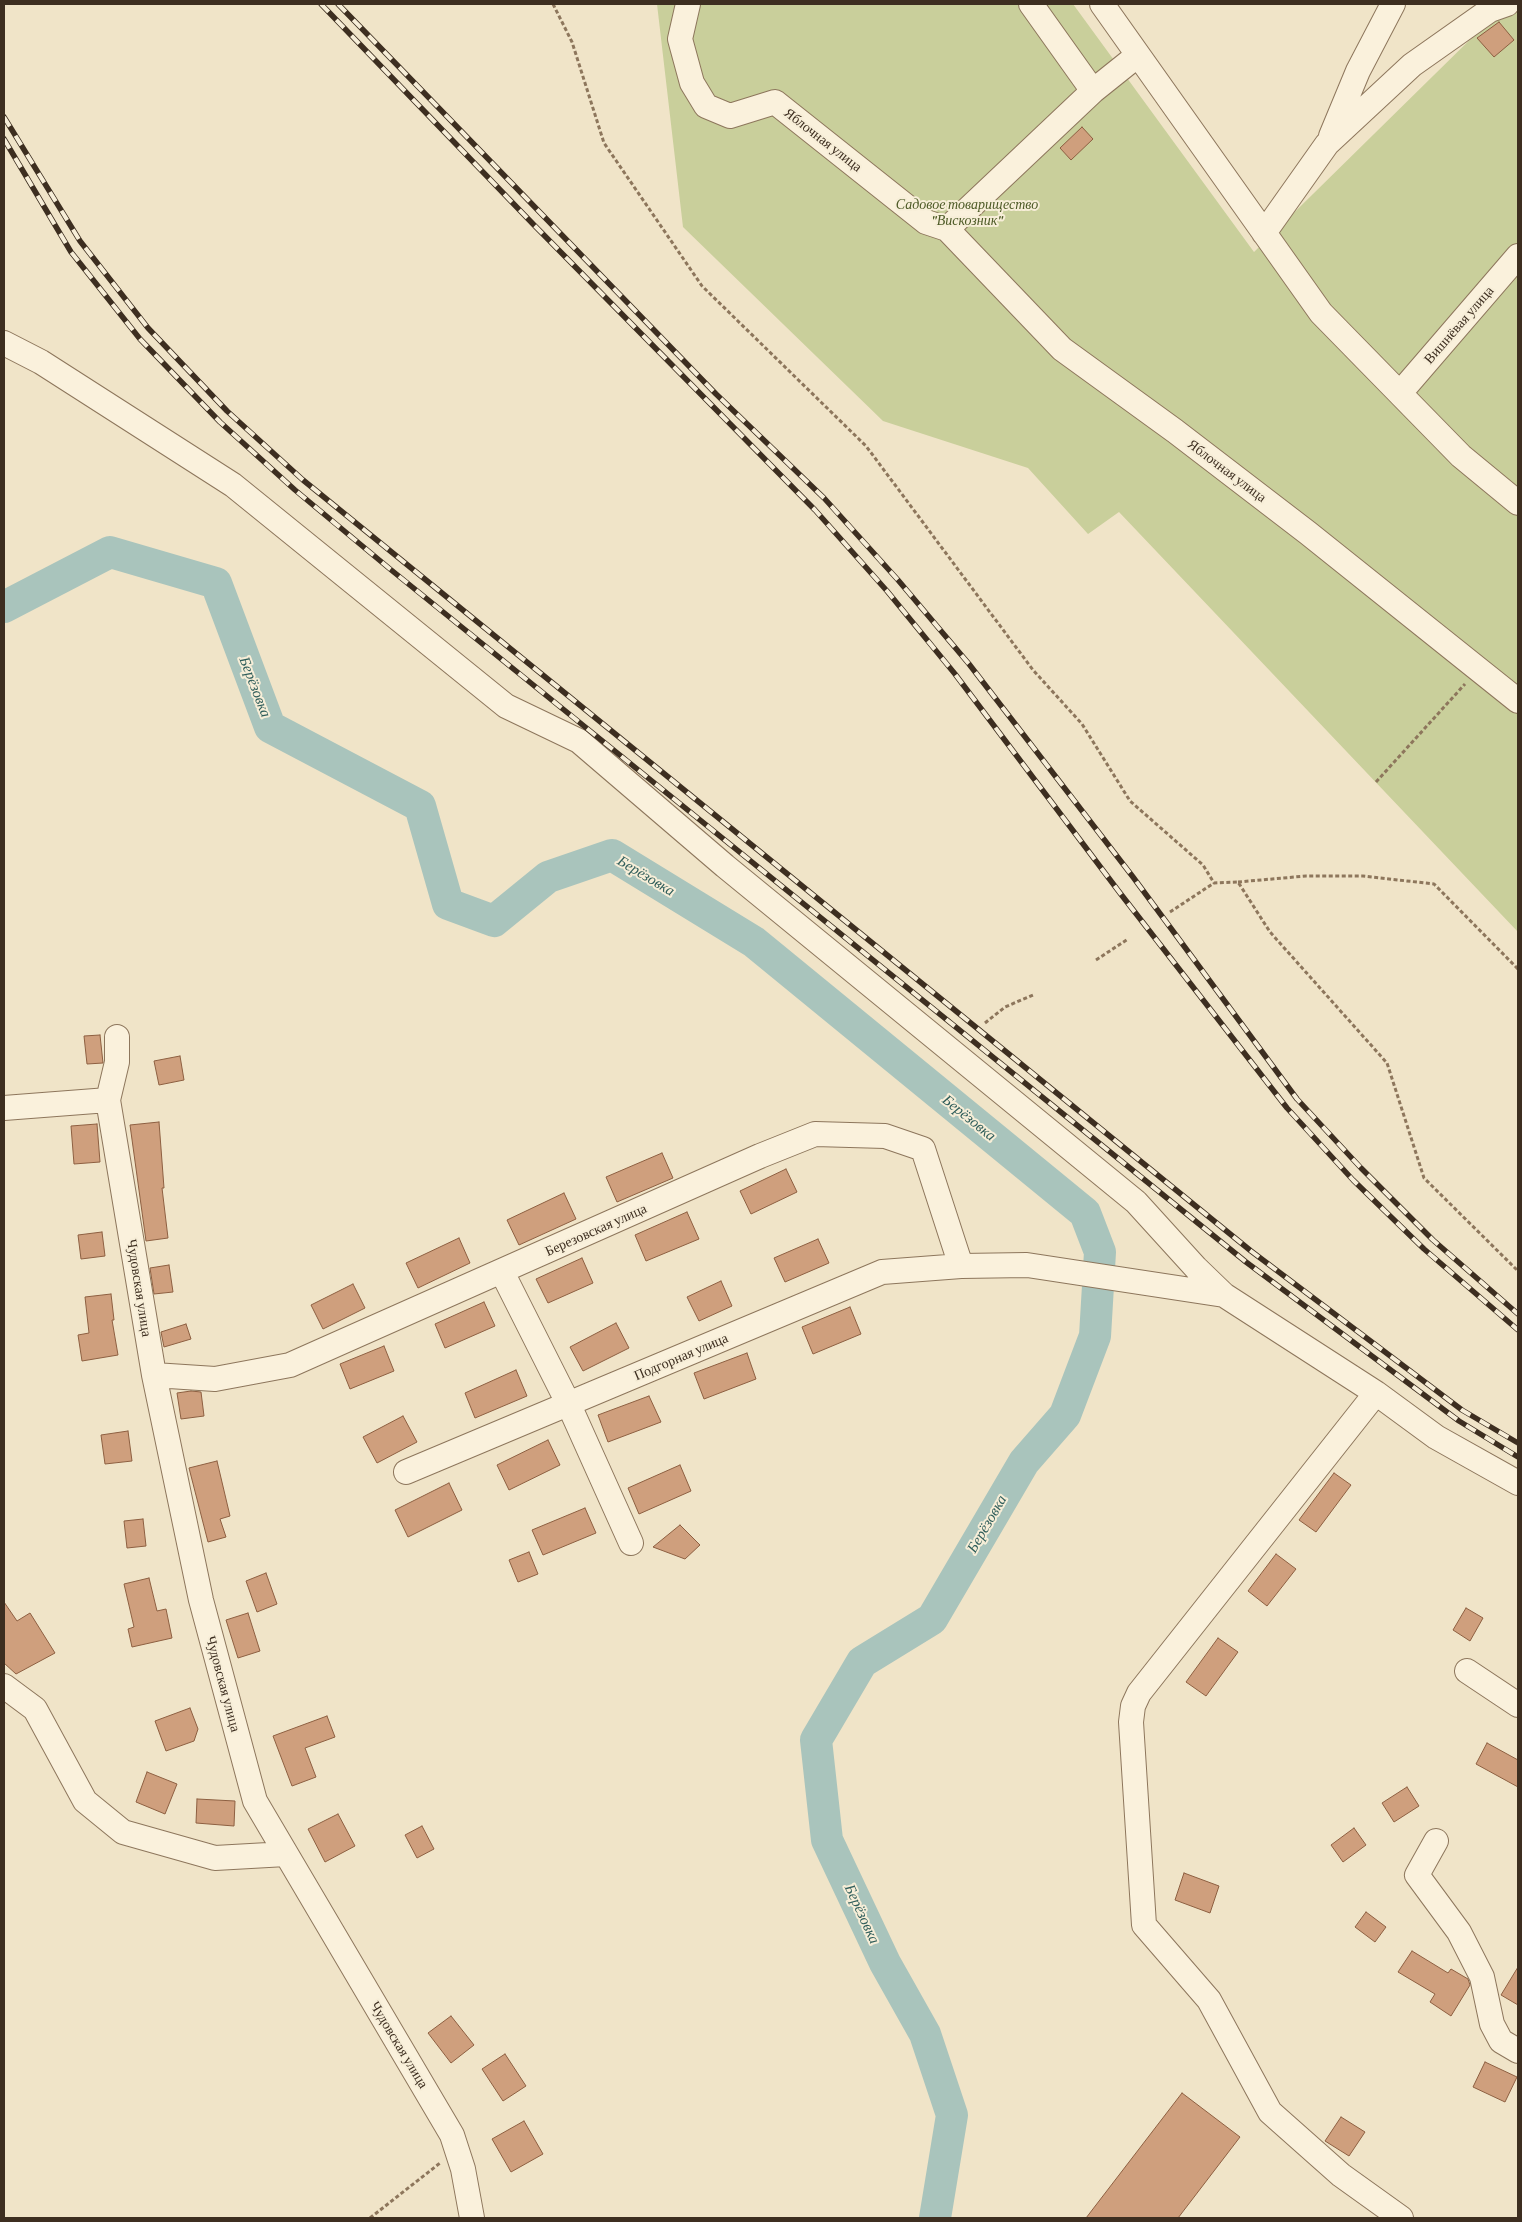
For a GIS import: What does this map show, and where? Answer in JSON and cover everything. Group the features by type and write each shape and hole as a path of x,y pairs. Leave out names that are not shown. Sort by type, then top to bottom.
{"street":[{"name":"Яблочная улица","path":"688,4 680,39 692,83 706,106 730,116 775,102 926,222 948,229 1062,349 1175,431 1300,527 1518,701"},
{"path":"1031,4 1093,91"},
{"path":"1102,4 1321,313 1461,456 1518,504"},
{"path":"1328,144 1358,71 1393,4"},
{"path":"1264,233 1328,144 1412,65 1490,10 1507,4"},
{"path":"948,229 1093,91 1138,55"},
{"name":"Вишнёвая улица","path":"1400,394 1518,256"},
{"path":"4,343 41,362 233,485 506,706 579,742 724,866 1136,1202 1196,1268 1224,1295 1376,1394 1436,1437 1518,1483"},
{"name":"Чудовская улица","path":"117,1037 117,1062 108,1100 154,1375 201,1600 255,1801 452,2135 463,2169 472,2218"},
{"path":"4,1108 108,1100"},
{"name":"Березовская улица","path":"154,1375 215,1378 290,1366 760,1156 815,1134 884,1136 923,1149 961,1266"},
{"name":"Подгорная улица","path":"406,1472 882,1272 961,1266 1027,1265 1224,1295"},
{"path":"502,1272 569,1405 631,1543"},
{"path":"1376,1394 1139,1693 1133,1706 1131,1722 1144,1925 1209,2000 1270,2112 1341,2175 1401,2218"},
{"path":"1467,1671 1518,1705"},
{"path":"4,1686 35,1709 85,1800 123,1832 215,1858 286,1854"},
{"path":"1436,1841 1417,1875 1459,1932 1482,1977 1492,2024 1501,2041 1518,2051"}],"path":[{"path":"553,4 572,42 604,143 702,286 866,446 1033,670 1082,724 1130,801 1203,865 1214,883"},
{"path":"1376,782 1478,669"},
{"path":"1170,912 1214,883 1306,876 1363,876 1434,884 1518,969"},
{"path":"1238,882 1270,932 1387,1063 1424,1178 1518,1271"},
{"path":"1096,960 1128,939"},
{"path":"984,1023 1005,1007 1033,995"},
{"path":"370,2218 405,2188 450,2156 452,2135"}],"green space":[{"name":"Садовое товарищество \"Вискозник\"","path":"657,4 1073,4 1254,252 1493,17 1518,11 1518,932 1119,512 1088,534 1028,468 883,421 683,227"}],"building":[{"path":"1499,22 1514,40 1494,57 1477,38"},
{"path":"1082,127 1093,139 1071,160 1060,148"},
{"path":"100,1035 103,1063 87,1064 84,1036"},
{"path":"180,1056 184,1080 159,1085 154,1061"},
{"path":"159,1122 164,1188 162,1188 168,1238 146,1241 130,1125"},
{"path":"97,1124 100,1162 74,1164 71,1126"},
{"path":"662,1153 673,1178 617,1202 606,1177"},
{"path":"786,1169 797,1192 751,1214 740,1191"},
{"path":"564,1193 576,1219 519,1245 507,1220"},
{"path":"687,1212 699,1239 646,1261 635,1235"},
{"path":"102,1232 105,1256 81,1259 78,1235"},
{"path":"459,1238 470,1263 418,1288 406,1263"},
{"path":"818,1239 829,1263 785,1282 774,1258"},
{"path":"582,1258 593,1283 548,1303 536,1279"},
{"path":"169,1265 173,1292 154,1294 150,1268"},
{"path":"721,1281 732,1306 699,1321 687,1297"},
{"path":"353,1284 365,1308 323,1329 311,1305"},
{"path":"111,1294 114,1320 112,1320 118,1355 82,1361 78,1335 89,1333 85,1297"},
{"path":"484,1302 495,1326 445,1348 435,1324"},
{"path":"850,1307 861,1334 813,1354 802,1327"},
{"path":"616,1323 629,1348 583,1371 570,1347"},
{"path":"186,1324 191,1339 164,1347 161,1332"},
{"path":"384,1346 394,1371 350,1389 340,1364"},
{"path":"747,1353 756,1379 704,1399 694,1373"},
{"path":"516,1370 527,1396 475,1418 465,1393"},
{"path":"201,1392 204,1416 181,1419 177,1393"},
{"path":"649,1396 661,1422 608,1442 598,1415"},
{"path":"403,1416 417,1442 377,1463 363,1437"},
{"path":"128,1431 132,1461 105,1464 101,1435"},
{"path":"548,1440 560,1465 509,1490 497,1465"},
{"path":"217,1461 230,1516 220,1519 226,1537 208,1542 189,1468"},
{"path":"680,1465 691,1491 639,1514 628,1488"},
{"path":"1334,1473 1351,1485 1316,1532 1299,1520"},
{"path":"449,1483 462,1510 408,1537 395,1510"},
{"path":"585,1508 596,1533 543,1555 532,1530"},
{"path":"143,1519 146,1546 127,1548 124,1521"},
{"path":"680,1525 700,1545 685,1559 653,1547"},
{"path":"529,1552 538,1574 518,1582 509,1560"},
{"path":"1276,1554 1296,1569 1267,1606 1248,1591"},
{"path":"266,1573 277,1604 257,1612 246,1581"},
{"path":"149,1578 157,1611 166,1609 172,1638 132,1647 128,1629 134,1627 124,1584"},
{"path":"4,1602 17,1621 30,1613 55,1653 16,1674 4,1663"},
{"path":"1466,1608 1483,1618 1470,1641 1453,1630"},
{"path":"248,1613 260,1651 238,1658 226,1620"},
{"path":"1218,1638 1238,1652 1206,1696 1186,1682"},
{"path":"190,1708 198,1729 194,1741 166,1751 155,1721"},
{"path":"327,1716 335,1737 305,1748 316,1777 292,1786 273,1736"},
{"path":"1487,1743 1518,1760 1518,1787 1476,1764"},
{"path":"147,1772 177,1784 165,1814 136,1802"},
{"path":"1407,1787 1419,1806 1394,1822 1382,1803"},
{"path":"197,1799 235,1801 234,1826 196,1823"},
{"path":"338,1814 355,1846 325,1862 308,1829"},
{"path":"422,1826 434,1849 417,1858 405,1835"},
{"path":"1354,1828 1366,1845 1343,1862 1331,1845"},
{"path":"1184,1873 1219,1886 1210,1913 1175,1900"},
{"path":"1366,1912 1386,1927 1375,1942 1355,1927"},
{"path":"1412,1951 1448,1973 1451,1969 1468,1979 1470,1985 1451,2016 1430,2002 1435,1994 1398,1972"},
{"path":"1518,1967 1518,2005 1501,1995"},
{"path":"451,2016 474,2045 451,2063 428,2033"},
{"path":"505,2054 526,2086 503,2101 482,2069"},
{"path":"1485,2062 1517,2077 1505,2102 1473,2087"},
{"path":"1182,2093 1240,2137 1178,2218 1086,2218"},
{"path":"1341,2117 1365,2132 1349,2156 1325,2141"},
{"path":"524,2121 543,2154 511,2172 492,2139"}],"waterway":[{"name":"Берёзовка","path":"4,607 110,552 216,583 270,727 420,806 448,904 494,921 548,877 612,855 754,942 1085,1213 1100,1252 1095,1336 1065,1415 1024,1462 932,1619 862,1662 816,1740 827,1840 885,1963 925,2034 952,2115 935,2218"}],"railway":[{"path":"321,4 533,224 815,510 887,591 955,674 1120,893 1287,1108 1353,1180 1424,1249 1518,1330"},
{"path":"338,4 716,394 824,498 898,580 969,664 1133,877 1297,1099 1361,1168 1433,1240 1518,1314"},
{"path":"4,117 80,241 148,328 227,411 303,480 1251,1251 1462,1410 1518,1443"},
{"path":"4,139 71,252 140,339 220,422 295,490 1246,1262 1459,1421 1518,1457"}]}
